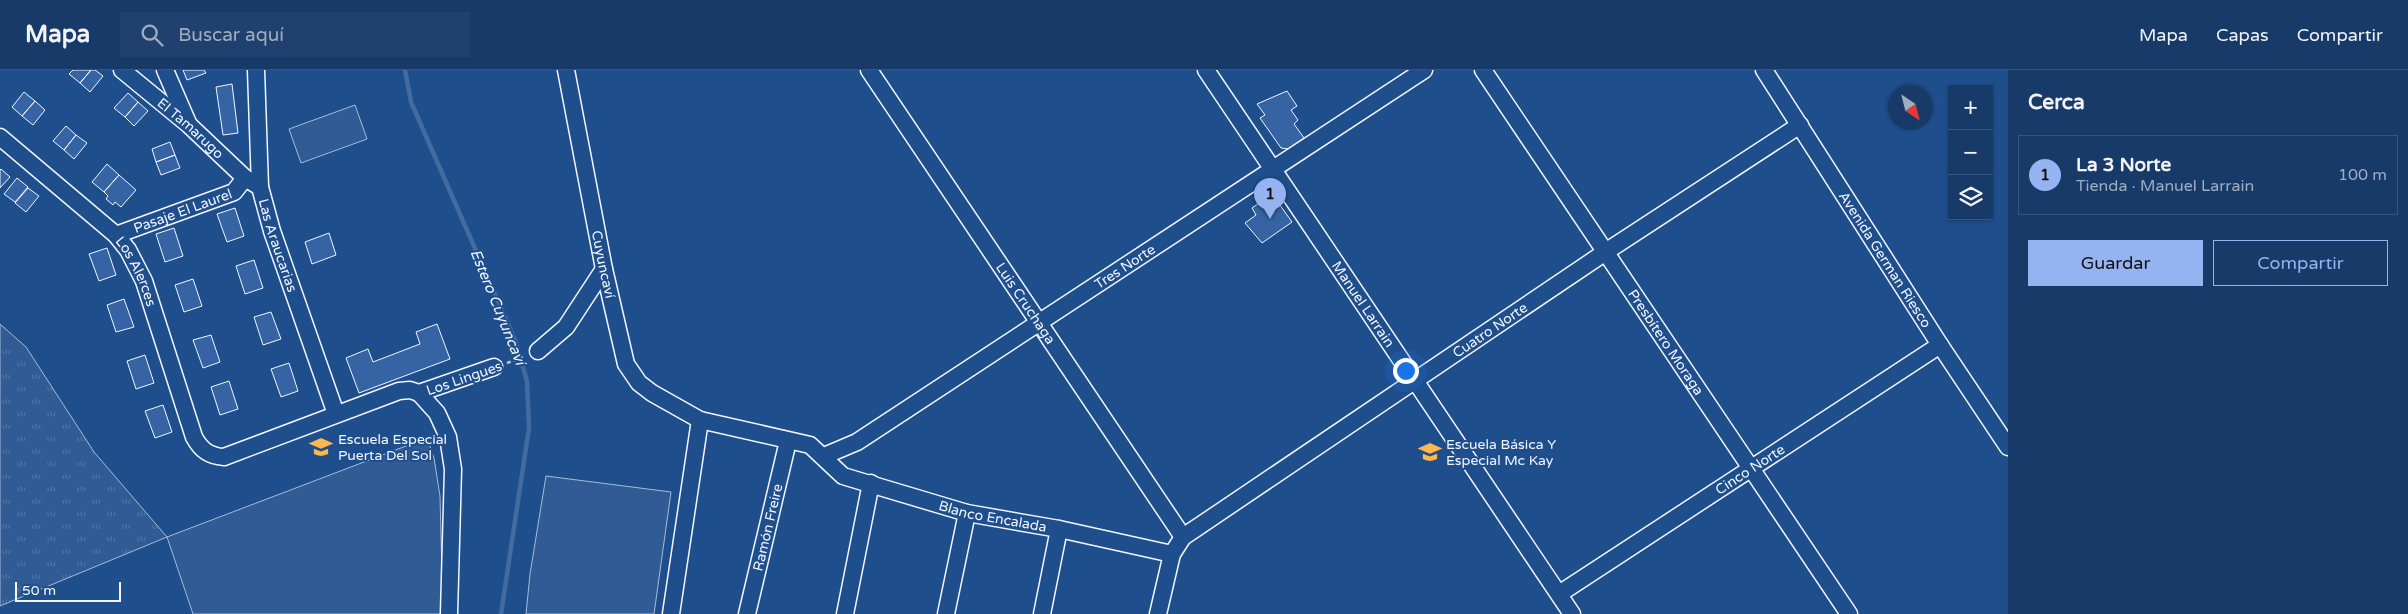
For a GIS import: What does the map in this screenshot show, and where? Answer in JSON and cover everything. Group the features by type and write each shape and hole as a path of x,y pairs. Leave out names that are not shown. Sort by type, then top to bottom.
{"street":[{"name":"El Tamarugo","path":"122,70 189,125 245,178 260,187"},
{"path":"165,70 189,125"},
{"name":"Las Araucarias","path":"256,70 260,187 270,223 336,414"},
{"name":"Cuyuncaví","path":"566,70 604,268 626,364 632,374 652,393 700,420 810,445 824,456"},
{"name":"Luis Cruchaga","path":"869,70 1183,537"},
{"name":"Manuel Larrain","path":"1206,70 1572,614"},
{"name":"Tres Norte","path":"824,456 857,442 1424,70"},
{"name":"Presbítero Moraga","path":"1483,70 1604,253 1849,614"},
{"name":"Avenida German Riesco","path":"1764,70 1940,346 2008,447"},
{"name":"Cuatro Norte","path":"1183,537 1604,253 1800,125"},
{"name":"Los Alerces","path":"0,137 116,235 128,250 144,281 194,437 205,452"},
{"name":"Pasaje El Laurel","path":"116,235 234,192 245,178"},
{"path":"538,351 566,327 604,268"},
{"name":"Cinco Norte","path":"1559,594 1940,346"},
{"name":"Los Lingues","path":"205,452 213,456 224,457 399,391 410,390 419,393 494,367"},
{"path":"419,393 437,413 448,437 453,468 450,614"},
{"path":"671,614 700,420"},
{"name":"Ramón Freire","path":"747,614 788,441"},
{"name":"Blanco Encalada","path":"824,456 832,467 843,476 967,513 1059,529 1172,554"},
{"path":"845,614 870,483"},
{"path":"946,614 967,513"},
{"path":"1042,614 1059,529"},
{"path":"1158,614 1172,554 1183,537"}],"path":[{"name":"Los Lingues","path":"494,367 538,351"}],"green space":[{"path":"0,324 26,347 94,452 167,537 0,606"}],"shaded area":[{"path":"355,105 367,139 301,163 289,129"},
{"path":"427,438 434,458 440,496 443,614 193,614 167,537"},
{"path":"546,476 671,492 654,614 526,614 530,574"}],"building":[{"path":"73,70 91,70 80,83 69,74"},
{"path":"91,70 95,70 103,76 90,92 80,83"},
{"path":"183,70 204,70 206,73 187,80"},
{"path":"232,84 238,133 223,135 216,87"},
{"path":"1287,91 1297,106 1291,110 1298,120 1294,124 1304,138 1289,149 1281,148 1260,118 1265,115 1257,104"},
{"path":"24,92 35,101 22,116 12,107"},
{"path":"128,93 138,102 125,117 114,108"},
{"path":"35,101 45,110 33,125 22,116"},
{"path":"138,102 148,111 134,126 125,117"},
{"path":"66,126 76,135 64,150 53,141"},
{"path":"76,135 87,143 74,159 64,150"},
{"path":"170,142 175,155 156,162 152,149"},
{"path":"175,155 180,168 161,175 156,162"},
{"path":"107,164 119,175 104,192 92,182"},
{"path":"0,170 10,177 0,188"},
{"path":"119,175 136,190 121,207 115,202 113,205 106,199 108,196 104,192"},
{"path":"17,178 28,187 15,202 4,194"},
{"path":"28,188 39,196 26,212 15,203"},
{"path":"1272,194 1292,222 1262,243 1245,223 1256,215 1252,208"},
{"path":"235,208 244,236 227,242 217,214"},
{"path":"174,228 183,256 165,262 156,234"},
{"path":"329,233 336,255 312,264 305,242"},
{"path":"107,248 116,275 99,281 89,254"},
{"path":"254,260 263,288 245,294 236,266"},
{"path":"193,279 202,306 184,312 175,285"},
{"path":"124,299 134,327 116,332 107,305"},
{"path":"271,312 281,339 263,345 254,317"},
{"path":"437,324 450,359 359,393 346,358 368,349 373,362 420,344 416,332"},
{"path":"211,335 220,362 203,368 193,340"},
{"path":"145,355 154,383 136,389 127,361"},
{"path":"289,363 298,391 281,397 271,369"},
{"path":"229,381 238,409 220,415 211,387"},
{"path":"163,405 172,432 155,438 145,411"}],"waterway":[{"name":"Estero Cuyuncaví","path":"405,70 411,102 515,340 527,381 529,428 501,614"}],"place":[{"name":"La 3 Norte","path":"1270,219"},
{"name":"Escuela Especial Puerta Del Sol","path":"321,447"},
{"name":"Escuela Básica Y Especial Mc Kay","path":"1430,452"}]}
